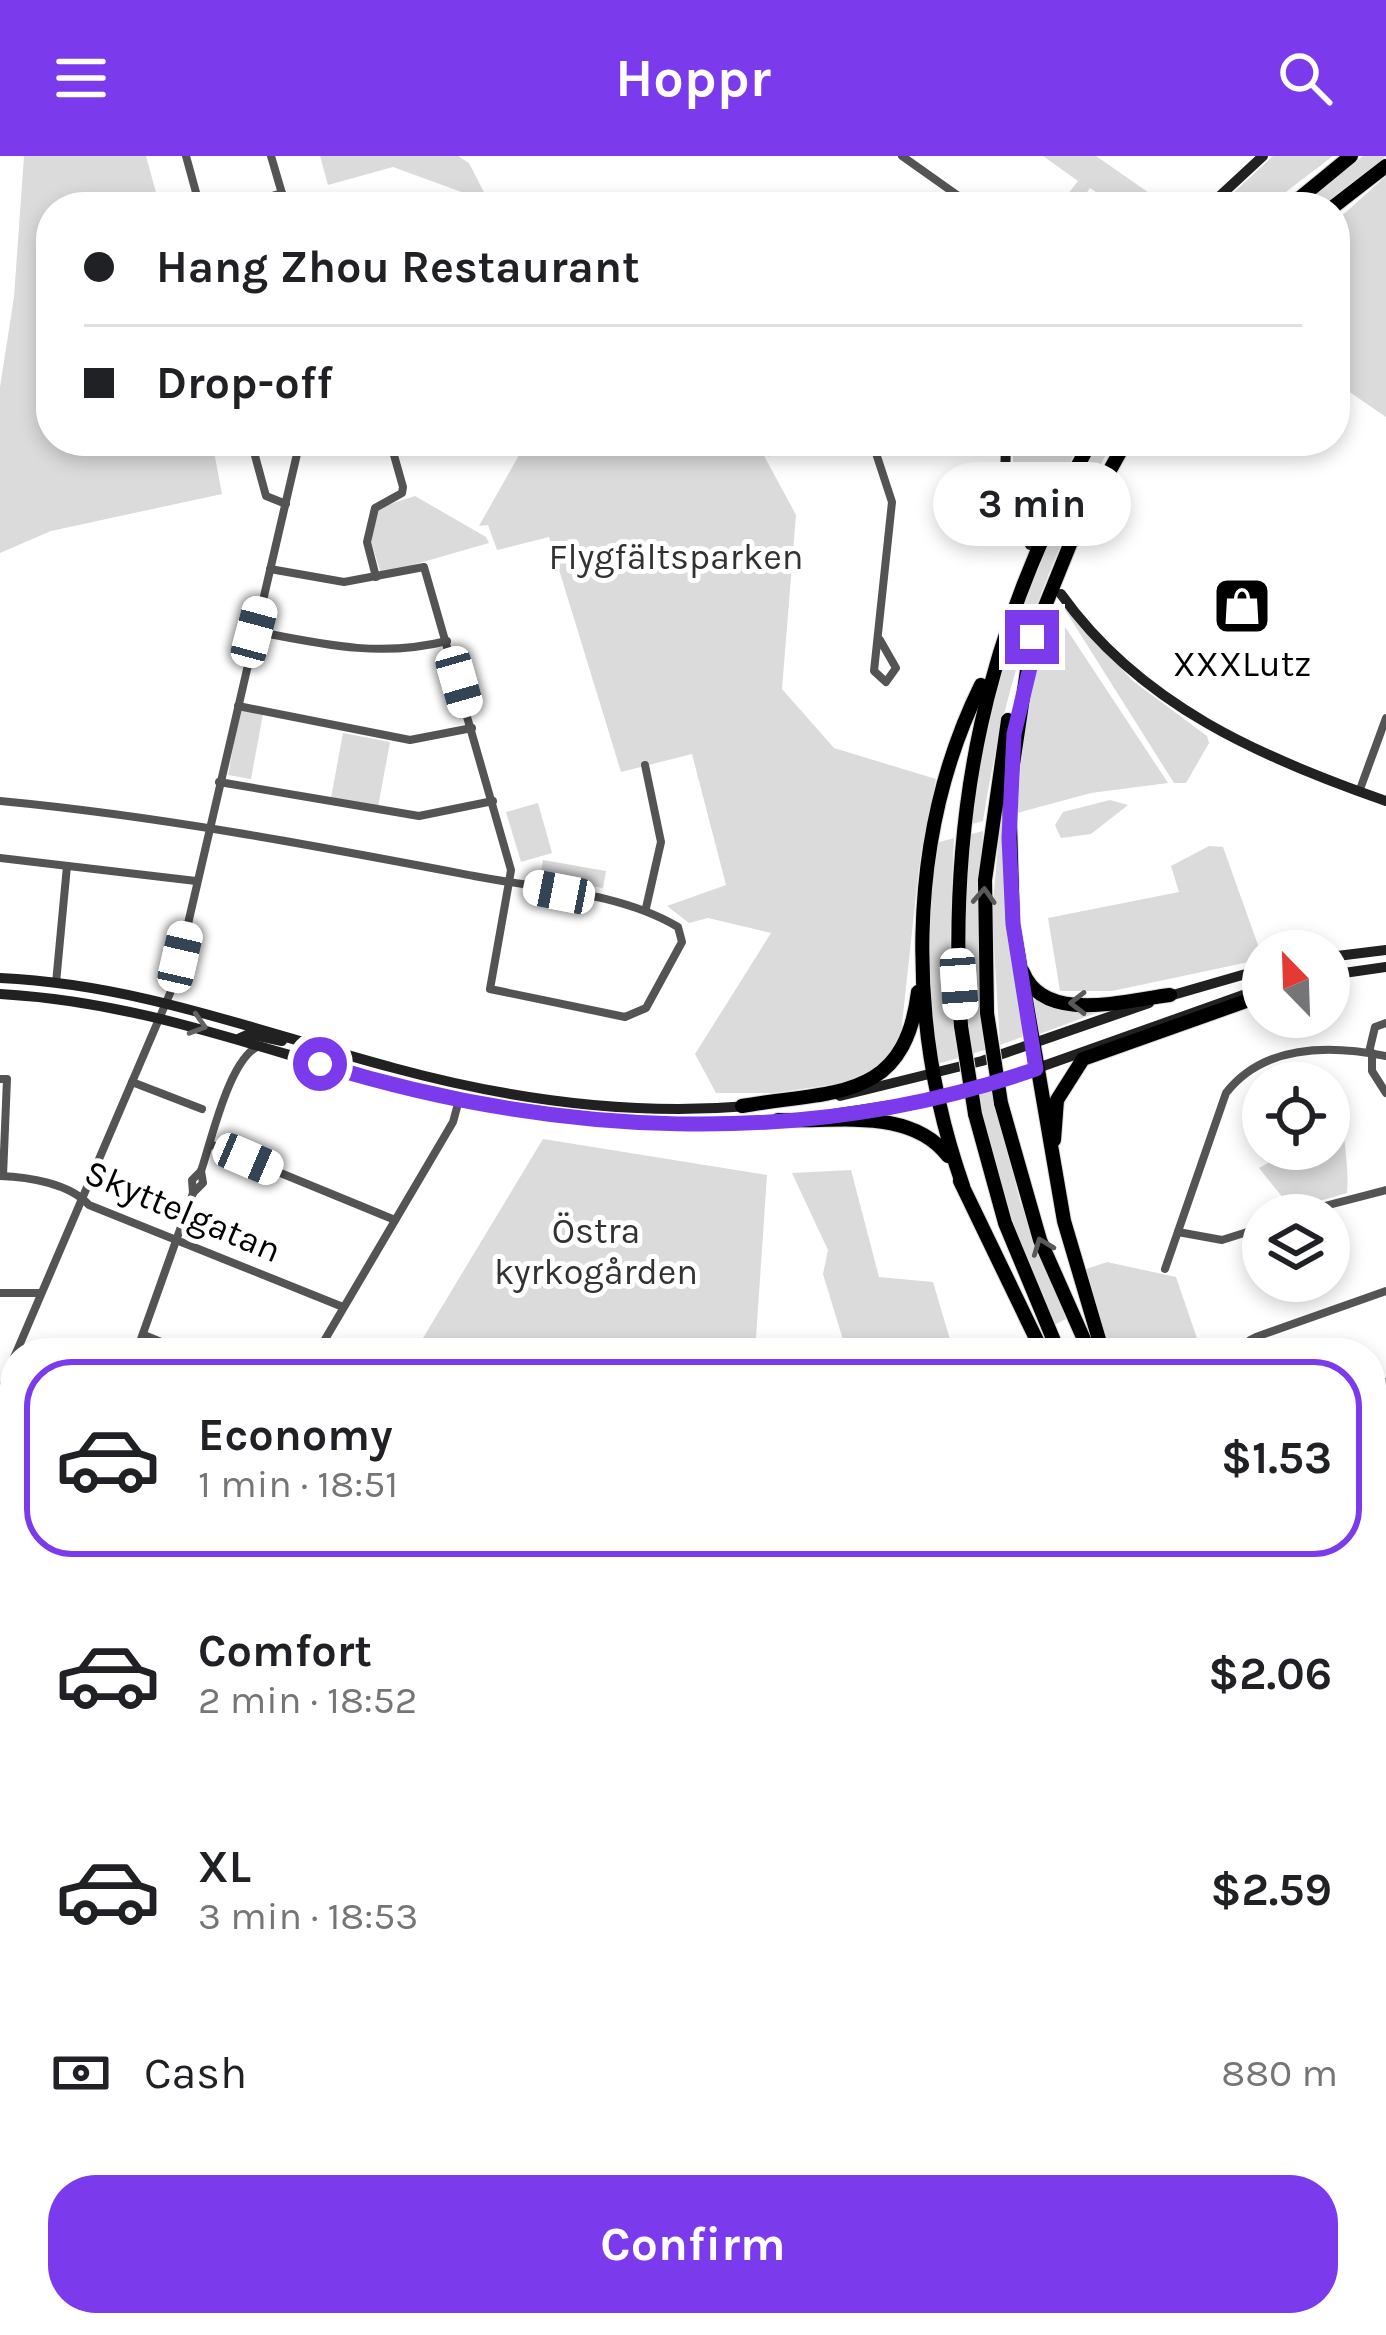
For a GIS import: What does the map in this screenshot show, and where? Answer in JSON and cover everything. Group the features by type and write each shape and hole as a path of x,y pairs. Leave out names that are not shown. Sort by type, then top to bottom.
{"highway":[{"path":"1307,192 1351,156"},
{"path":"1350,194 1386,166"},
{"path":"1053,1338 1005,1223 976,1114 962,1026 956,935 962,826 995,666 1039,542 1083,456"},
{"path":"1083,1338 1040,1240 1001,1103 987,1013 983,918 992,802 1032,637 1073,537 1118,456"},
{"path":"1032,637 1009,791 1016,950 1054,1169 1080,1289 1098,1338"},
{"path":"742,1106 843,1089 884,1073 910,1034 938,811 965,722 995,666"},
{"path":"1016,950 1028,982 1053,1002 1170,995"},
{"path":"922,963 937,1098 963,1186"},
{"path":"1054,1169 1057,1100 1083,1059 1242,1000"},
{"path":"778,1120 884,1122 917,1130 941,1147 1036,1338"}],"main road":[{"path":"1223,192 1256,158"},
{"path":"1006,456 1005,481 1030,545"},
{"path":"1061,594 1115,656 1179,707 1252,749 1386,801"},
{"path":"1350,954 1386,950"},
{"path":"1350,972 1386,967"},
{"path":"0,978 167,1000 397,1069 568,1102 742,1106 844,1096 933,1075 1242,975"},
{"path":"0,994 86,1000 161,1015 459,1100 623,1124 778,1120 937,1098 1242,999"},
{"path":"240,1038 249,1034 321,1046"}],"street":[{"path":"186,156 196,192"},
{"path":"271,156 281,192"},
{"path":"902,156 953,192"},
{"path":"255,456 266,496 286,504"},
{"path":"21,1338 167,1000 297,456"},
{"path":"376,577 367,542 375,508 402,493 393,456"},
{"path":"877,456 892,502 874,671 886,682 896,668 880,640"},
{"path":"0,800 208,826 509,883 646,908 678,926 682,942 653,998 637,1015 490,988 509,883 511,870 424,567 326,581 270,569"},
{"path":"254,632 359,652 412,650 447,641"},
{"path":"238,706 410,740 472,728"},
{"path":"1359,792 1386,718"},
{"path":"645,765 661,842 646,908"},
{"path":"219,782 419,816 493,801"},
{"path":"0,857 196,881"},
{"path":"56,983 67,866"},
{"path":"1386,1024 1371,1034 1370,1053 1372,1072 1386,1093"},
{"path":"235,1074 240,1038"},
{"path":"143,1338 194,1193 202,1184 201,1171 235,1074 248,1051 267,1047"},
{"path":"1165,1268 1226,1093 1241,1077 1261,1063 1317,1049 1386,1056"},
{"path":"2,1176 3,1079"},
{"path":"132,1082 202,1109"},
{"path":"325,1338 453,1122 459,1100"},
{"path":"210,1144 395,1220"},
{"name":"Skyttelgatan","path":"2,1176 40,1181 82,1197 89,1205 343,1307"},
{"path":"1350,1199 1386,1190"},
{"path":"1178,1232 1222,1240 1242,1234"},
{"path":"1254,1338 1386,1291"},
{"path":"0,1293 39,1293"},
{"path":"144,1335 151,1338"}],"green space":[{"path":"24,156 146,156 156,192 36,192 36,456 215,456 222,494 51,531 0,553 0,387 14,297"},
{"path":"320,156 458,156 469,163 484,192 462,192 393,167 328,185"},
{"path":"1043,156 1096,156 1148,192 1090,188 1070,192 1078,181"},
{"path":"1273,156 1333,156 1286,192 1234,192"},
{"path":"1363,156 1386,156 1342,192 1319,192"},
{"path":"1386,176 1386,417 1350,392 1350,208"},
{"name":"Flygfältsparken","path":"519,456 764,456 796,515 782,689 834,748 936,779 919,867 900,1043 882,1066 850,1082 775,1093 716,1093 695,1054 771,933 708,918 689,923 667,906 726,885 692,754 621,772 549,537 497,550 488,525 479,526"},
{"path":"1013,456 1073,456 1032,536 1013,486"},
{"path":"1089,456 1106,456 1047,578 1002,721 983,821 969,825 1015,627 1072,486"},
{"path":"415,496 489,543 381,574 371,541 378,508"},
{"path":"1060,602 1133,681 1207,736 1209,743 1186,783 1174,783"},
{"path":"1054,610 1168,783 1091,793 1017,813 1025,712"},
{"path":"240,710 263,714 251,779 228,775"},
{"path":"343,733 390,742 378,807 331,798"},
{"path":"1004,777 1010,946 1023,1032 1022,1037 1000,1045 992,914"},
{"path":"1110,800 1128,805 1091,834 1061,838 1055,825 1063,812"},
{"path":"538,803 552,853 521,862 506,812"},
{"path":"983,831 978,950 985,1050 971,1054 963,956 968,835"},
{"path":"954,838 949,962 958,1058 937,1064 927,951 936,843"},
{"path":"1209,846 1223,847 1253,930 1242,930 1242,963 1112,991 1060,991 1048,918 1179,892 1171,866"},
{"path":"543,860 606,871 603,888 540,877"},
{"path":"1030,993 1120,1004 1037,1035"},
{"path":"992,1089 1020,1201 1066,1319 1054,1325 1019,1240 992,1153 979,1093"},
{"name":"Östra kyrkogården","path":"543,1139 767,1175 756,1338 423,1338"},
{"path":"851,1170 879,1277 933,1282 950,1338 842,1338 823,1274 828,1250 792,1173"},
{"path":"1261,1170 1347,1170 1347,1193 1280,1194"},
{"path":"1107,1262 1176,1277 1197,1338 1104,1338 1086,1269"}],"tunnel":[{"path":"1034,552 1056,586"}],"place":[{"name":"XXXLutz","path":"1242,606"}],"route":[{"path":"320,1064 514,1112 675,1126 865,1111 937,1098 1036,1069 1013,924 1009,838 1014,734 1033,655 1032,637"}]}
